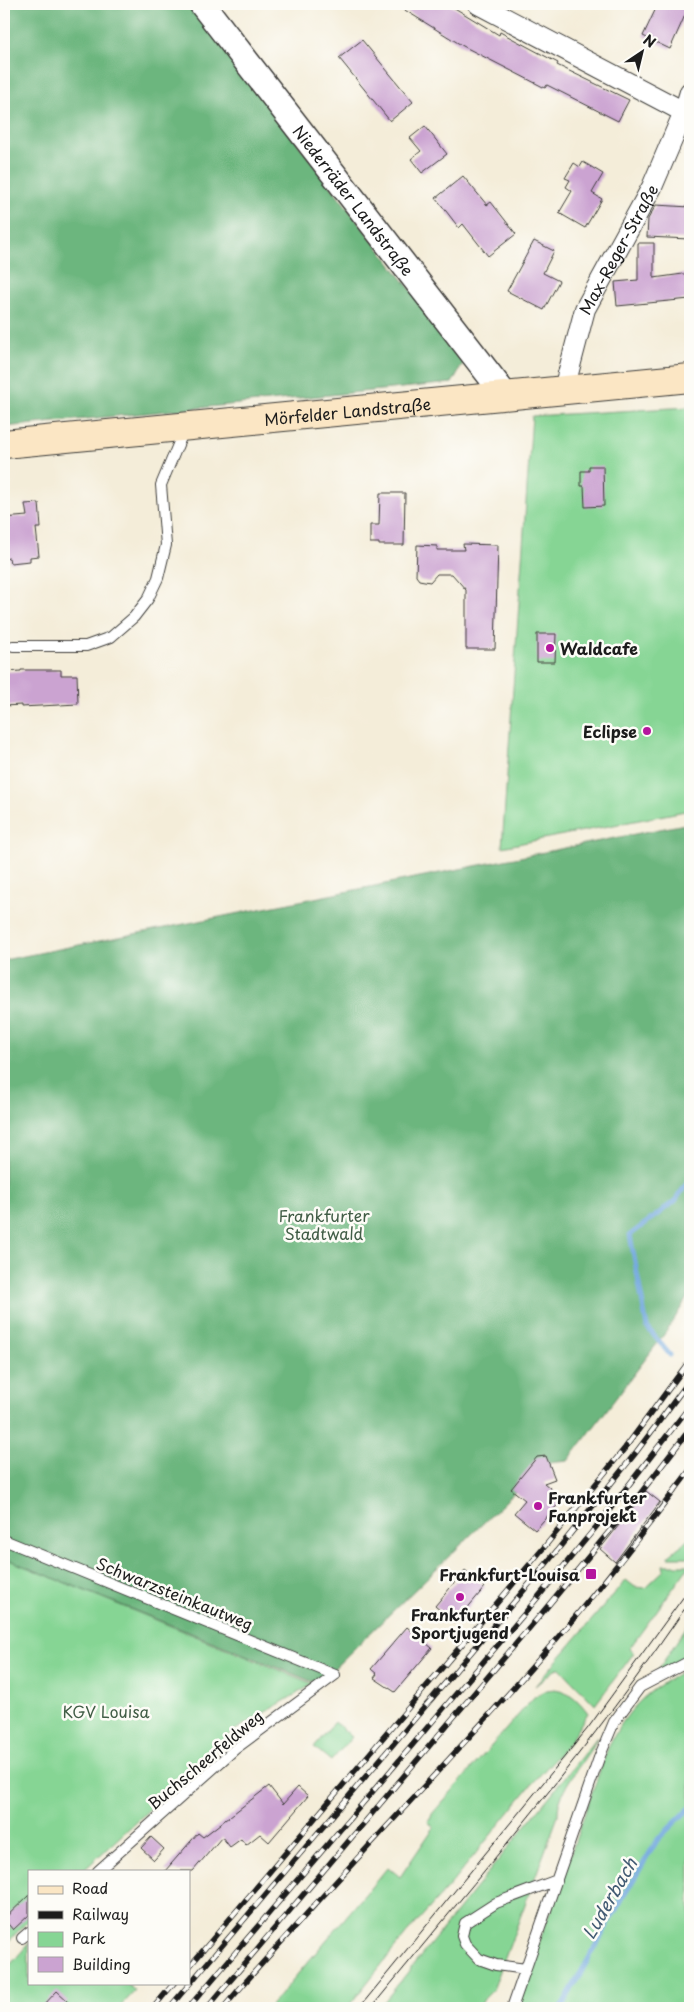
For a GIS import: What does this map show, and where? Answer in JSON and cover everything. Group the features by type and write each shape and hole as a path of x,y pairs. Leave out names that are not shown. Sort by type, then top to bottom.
{"main road":[{"name":"Mörfelder Landstraße","path":"4,444 690,378"}],"street":[{"name":"Niederräder Landstraße","path":"202,4 505,395"},
{"path":"478,4 687,112"},
{"name":"Max-Reger-Straße","path":"564,389 585,309 652,187 687,112 690,92"}],"lane":[{"path":"13,646 86,646 95,643 111,637 134,616 148,599 158,578 166,545 161,485 185,427"},
{"name":"Schwarzsteinkautweg","path":"4,1540 335,1674"},
{"path":"512,2008 614,1722 640,1687 690,1661"},
{"name":"Buchscheerfeldweg","path":"99,1870 235,1749 335,1674"},
{"path":"526,1969 496,1965 480,1959 465,1944 462,1936 465,1922 496,1903 557,1880"}],"green space":[{"path":"4,4 190,4 465,360 452,383 4,427"},
{"path":"690,407 690,810 502,847 532,416"},
{"name":"Frankfurter Stadtwald","path":"690,823 690,1293 669,1328 568,1461 537,1464 511,1496 318,1684 4,1558 4,960"},
{"path":"690,1538 690,1557 669,1557 669,1555"},
{"name":"KGV Louisa","path":"4,1558 313,1684 235,1730 84,1870 28,1870 28,1921 4,1946"},
{"path":"663,1565 690,1565 629,1649 634,1653 595,1705 560,1668 557,1668 535,1686 626,1580 635,1587 645,1588 664,1570"},
{"path":"690,1621 690,1655 656,1673"},
{"path":"690,1667 690,2008 516,2008 609,1745 626,1718 643,1698 663,1683"},
{"path":"555,1689 565,1692 574,1698 588,1713 568,1744 532,1784 451,1884 406,1934 347,2008 269,2008 388,1867 400,1877 434,1827 428,1822 432,1814 534,1697 547,1690"},
{"path":"335,1722 352,1737 331,1761 314,1747"},
{"path":"598,1736 563,1793 558,1816 493,1990 484,1999 479,2008 379,2008"},
{"path":"28,1944 28,1984 127,1984 135,1991 119,2008 4,2008 4,1972"}],"building":[{"path":"395,4 448,4 499,35 500,32 558,63 557,65 629,100 618,121 547,85 545,88 463,46"},
{"path":"658,4 690,4 670,49 643,36"},
{"path":"362,40 413,102 390,121 339,58"},
{"path":"425,126 447,154 422,173 411,159 421,151 410,138"},
{"path":"583,162 603,174 592,193 602,199 585,228 559,213 572,191 566,187 570,180 565,178 574,163 580,167"},
{"path":"463,176 487,205 491,202 516,234 488,256 463,224 459,228 436,198"},
{"path":"656,205 690,207 689,239 647,237 648,219"},
{"path":"534,241 554,251 543,273 559,281 544,310 507,291"},
{"path":"638,243 654,243 654,278 690,273 690,299 617,306 615,282 638,280"},
{"path":"589,466 603,466 604,506 585,507 584,486 581,486 581,471 589,471"},
{"path":"380,493 405,493 404,545 370,543 370,525 379,525"},
{"path":"39,503 41,528 36,528 39,556 30,557 30,561 10,563 9,558 4,559 4,518 27,516 25,504"},
{"path":"463,544 498,545 495,649 466,649 466,590 452,574 437,574 430,582 419,580 416,576 417,545 437,546 437,550 464,550"},
{"path":"537,634 556,634 555,662 537,662"},
{"path":"61,670 61,675 77,675 78,704 4,706 4,672"},
{"path":"546,1456 555,1479 544,1483 563,1499 535,1530 514,1513 525,1500 511,1489 537,1457"},
{"path":"646,1491 660,1502 615,1562 600,1549"},
{"name":"Frankfurter Sportjugend","path":"465,1570 485,1587 455,1623 435,1606"},
{"path":"407,1627 432,1648 395,1692 374,1678 377,1674 371,1669"},
{"path":"269,1786 283,1804 298,1787 308,1796 269,1842 260,1834 246,1845 241,1839 230,1847 222,1837 193,1871 166,1870 198,1833 203,1837"},
{"path":"151,1837 164,1849 154,1860 141,1848"},
{"path":"28,1896 28,1916 13,1930 4,1919"},
{"path":"57,1991 68,2001 61,2008 41,2008"}],"waterway":[{"name":"Luderbach","path":"670,1355 647,1327 630,1235 675,1201 690,1179"},
{"name":"Luderbach","path":"561,2008 658,1839 690,1808"}],"tram line":[{"path":"359,2008 588,1728 690,1588"},
{"path":"371,2008 576,1758 690,1601"}],"railway":[{"path":"190,1966 546,1545 625,1448 690,1360"},
{"path":"190,1983 542,1569 634,1455 690,1380"},
{"path":"188,2008 525,1613 596,1527 690,1406"},
{"path":"207,2008 542,1613 640,1494 690,1429"},
{"path":"223,2008 560,1635 617,1566 690,1470"},
{"path":"153,2008 173,1984"},
{"path":"169,2008 189,1984"}],"place":[{"name":"Waldcafe","path":"550,648"},
{"name":"Eclipse","path":"647,731"},
{"name":"Frankfurter Fanprojekt","path":"538,1506"},
{"name":"Frankfurt-Louisa","path":"591,1574"},
{"name":"Frankfurter Sportjugend","path":"460,1597"}]}
